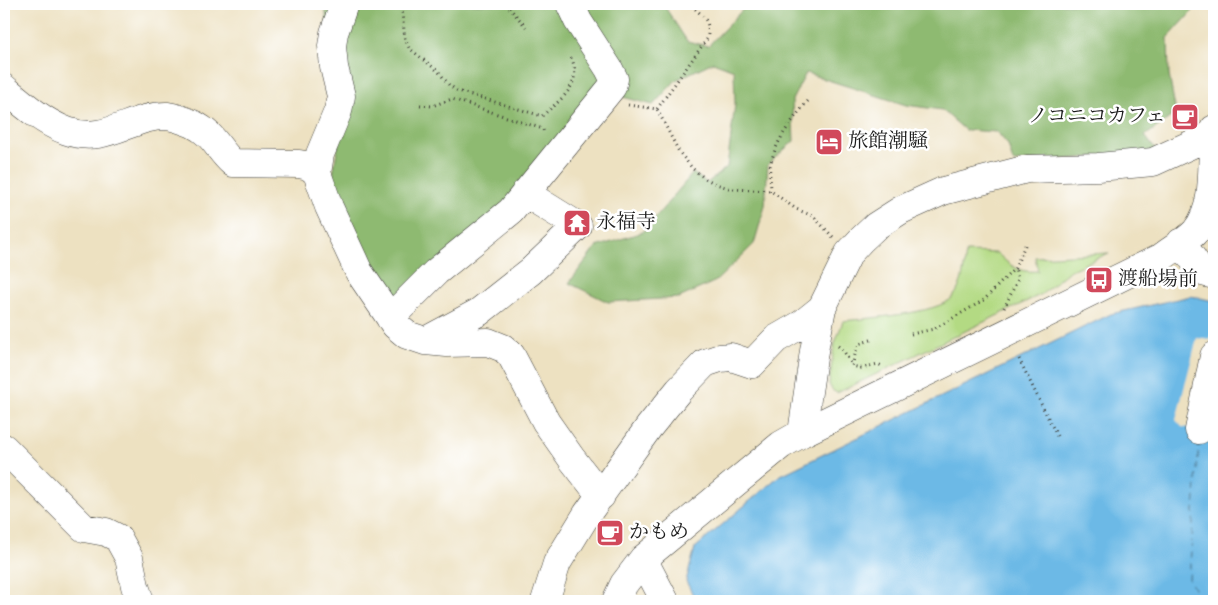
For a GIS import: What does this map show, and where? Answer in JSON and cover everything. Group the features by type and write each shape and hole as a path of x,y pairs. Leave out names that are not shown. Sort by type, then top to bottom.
{"street":[{"path":"344,4 334,32 332,46 334,67 341,96 338,111 320,154 317,173 329,207 359,272 395,325 407,335 425,341 447,343 488,342 503,348 511,355 546,422 601,496"},
{"path":"390,318 436,272 512,211 600,99 612,87 614,79 609,69 578,21 570,4"},
{"path":"4,88 34,113 68,132 103,134 153,118 169,116 204,131 215,140 226,158 234,163 298,164 309,166 317,173"},
{"path":"1214,129 1203,218 1202,272 1214,275"},
{"path":"802,433 822,308 849,253 876,226 901,210 943,191 1027,169 1098,167 1153,162 1214,134"},
{"path":"425,341 479,312 531,271 578,226 525,193"},
{"path":"616,601 624,584 643,559 781,445 1162,257 1203,218"},
{"path":"545,601 557,564 587,514 649,427 679,390 706,363 720,358 731,357 752,364 776,339 802,324 822,308"},
{"path":"1199,430 1214,356"},
{"path":"4,448 84,528 106,532 118,538 129,558 140,601"},
{"path":"643,559 665,601"}],"path":[{"path":"397,4 402,13 405,39 409,48 439,72 449,85 458,90 542,116 568,92 572,85 575,74 569,53"},
{"path":"506,4 526,27"},
{"path":"657,109 706,39 708,22 690,4"},
{"path":"420,106 432,106 452,99 543,129 544,138"},
{"path":"600,99 657,109"},
{"path":"771,191 770,168 775,150 792,121 808,101"},
{"path":"657,109 679,152 693,169 703,177 732,190 771,191 796,209 813,216 849,253"},
{"path":"911,334 934,329 984,300 1015,268 1026,244"},
{"path":"1011,331 1000,317 1018,279 1015,268"},
{"path":"871,340 858,344 852,366 861,368 878,364 886,368 896,388"},
{"path":"1019,360 1057,436"}],"green space":[{"path":"325,4 663,4 687,41 708,46 748,4 1199,4 1168,38 1169,75 1176,113 1145,136 1158,153 1013,162 1008,145 997,132 965,130 942,110 906,105 806,73 792,100 794,141 768,164 765,206 754,244 716,281 679,298 608,302 569,283 596,247 643,232 693,173 707,183 727,167 735,104 734,70 713,62 676,80 653,105 600,91 504,209 390,304 329,199 339,138"},
{"path":"966,252 997,253 1015,268 1025,271 1038,271 1035,257 1109,253 1069,271 1042,294 837,393 832,390 829,384 834,346 843,321 918,311 945,303 953,297 959,287 963,276"}],"water":[{"path":"1191,296 1214,301 1214,601 696,601 686,581 695,548 779,476 1111,314"}],"pier":[{"path":"1214,311 1214,432 1182,427 1176,420 1197,338 1210,340"}],"ferry route":[{"path":"1199,442 1189,579 1200,601"}],"place":[{"name":"ノコニコカフェ","path":"1185,117"},
{"name":"旅館潮騒","path":"829,142"},
{"name":"永福寺","path":"577,223"},
{"name":"渡船場前","path":"1099,280"},
{"name":"かもめ","path":"610,533"}]}
